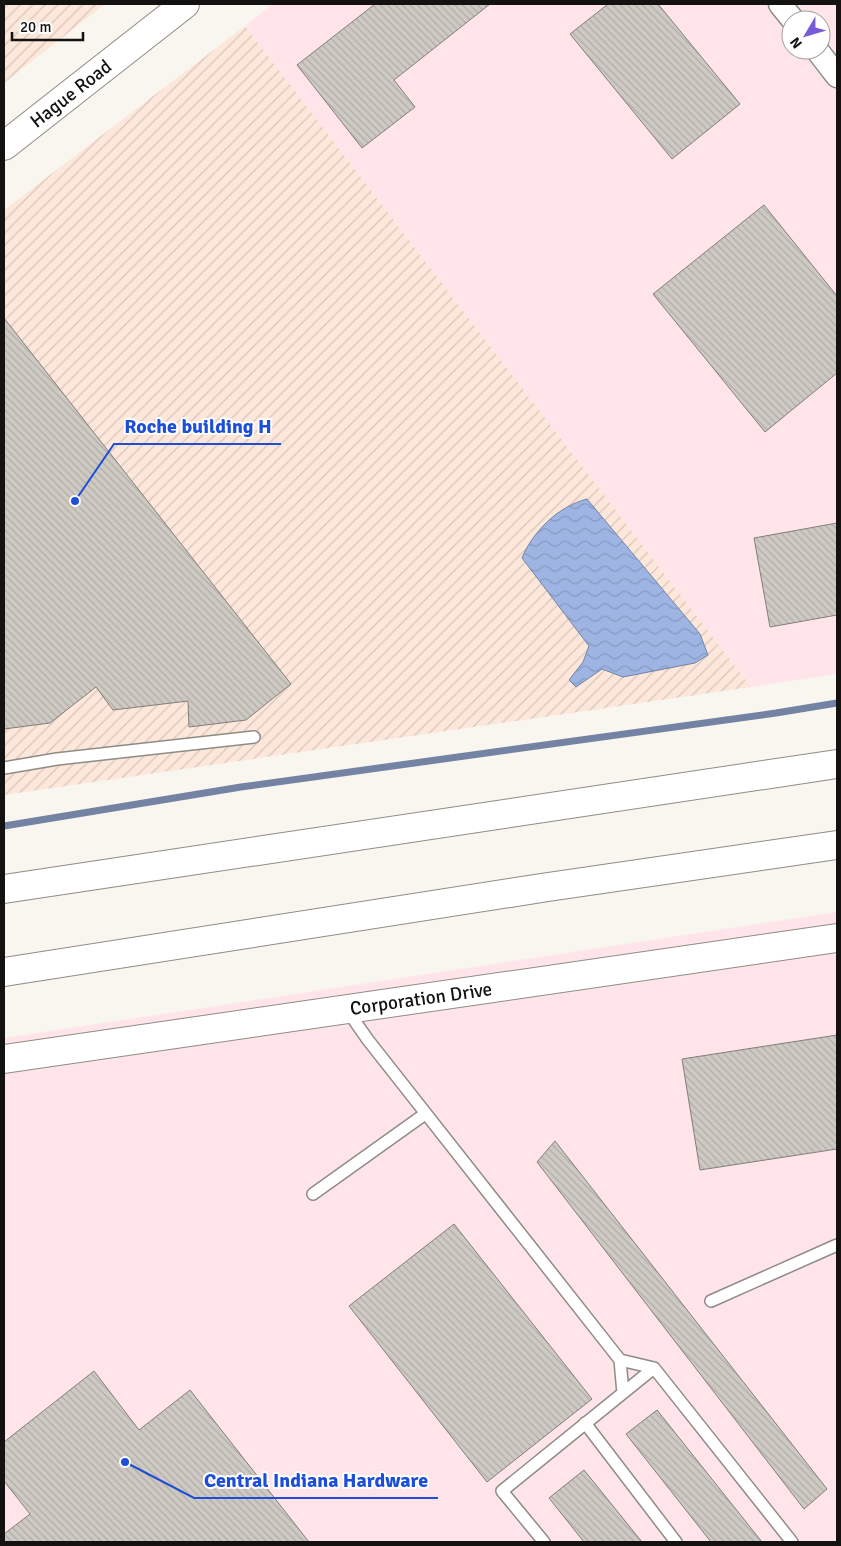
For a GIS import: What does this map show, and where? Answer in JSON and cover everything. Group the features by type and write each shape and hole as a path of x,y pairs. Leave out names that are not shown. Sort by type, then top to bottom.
{"main road":[{"name":"Hague Road","path":"4,146 185,4"},
{"path":"4,890 837,764"},
{"path":"4,972 558,886 837,845"},
{"name":"Corporation Drive","path":"4,1059 837,938"}],"street":[{"path":"825,60 837,76"}],"lane":[{"path":"4,768 57,759 254,738"},
{"path":"347,1010 425,1114 620,1360 623,1393"},
{"path":"313,1194 425,1114"},
{"path":"711,1301 837,1245"},
{"path":"620,1360 654,1368 792,1542"},
{"path":"544,1542 502,1491 654,1368"},
{"path":"585,1424 676,1542"}],"shaded area":[{"path":"4,4 105,4 4,83"},
{"path":"272,4 837,4 837,674 751,687 245,26"},
{"path":"245,26 751,687 4,795 4,210"},
{"path":"837,912 837,1542 4,1542 4,1038"}],"water":[{"path":"587,499 700,634 708,655 695,663 623,677 602,669 576,687 569,680 583,662 589,646 522,558 533,538 548,521 567,507"}],"building":[{"path":"375,4 490,4 394,80 415,107 362,148 297,65"},
{"path":"608,4 658,4 740,104 672,159 570,34"},
{"path":"764,205 837,296 837,373 765,432 653,294"},
{"path":"4,318 291,684 246,720 189,727 188,701 113,710 96,687 50,723 4,729"},
{"path":"837,523 837,615 770,627 754,538"},
{"path":"837,1035 837,1149 700,1170 682,1059"},
{"path":"555,1141 827,1489 804,1509 537,1162"},
{"path":"454,1224 592,1399 487,1482 349,1306"},
{"path":"94,1371 139,1430 190,1390 309,1542 4,1542 4,1534 30,1514 4,1481 4,1442"},
{"path":"657,1410 762,1542 711,1542 626,1434"},
{"path":"584,1470 642,1542 584,1542 549,1498"}],"waterway":[{"path":"4,826 241,787 837,703"}],"place":[{"name":"Roche building H","path":"75,501"},
{"name":"Central Indiana Hardware","path":"125,1462"}]}
